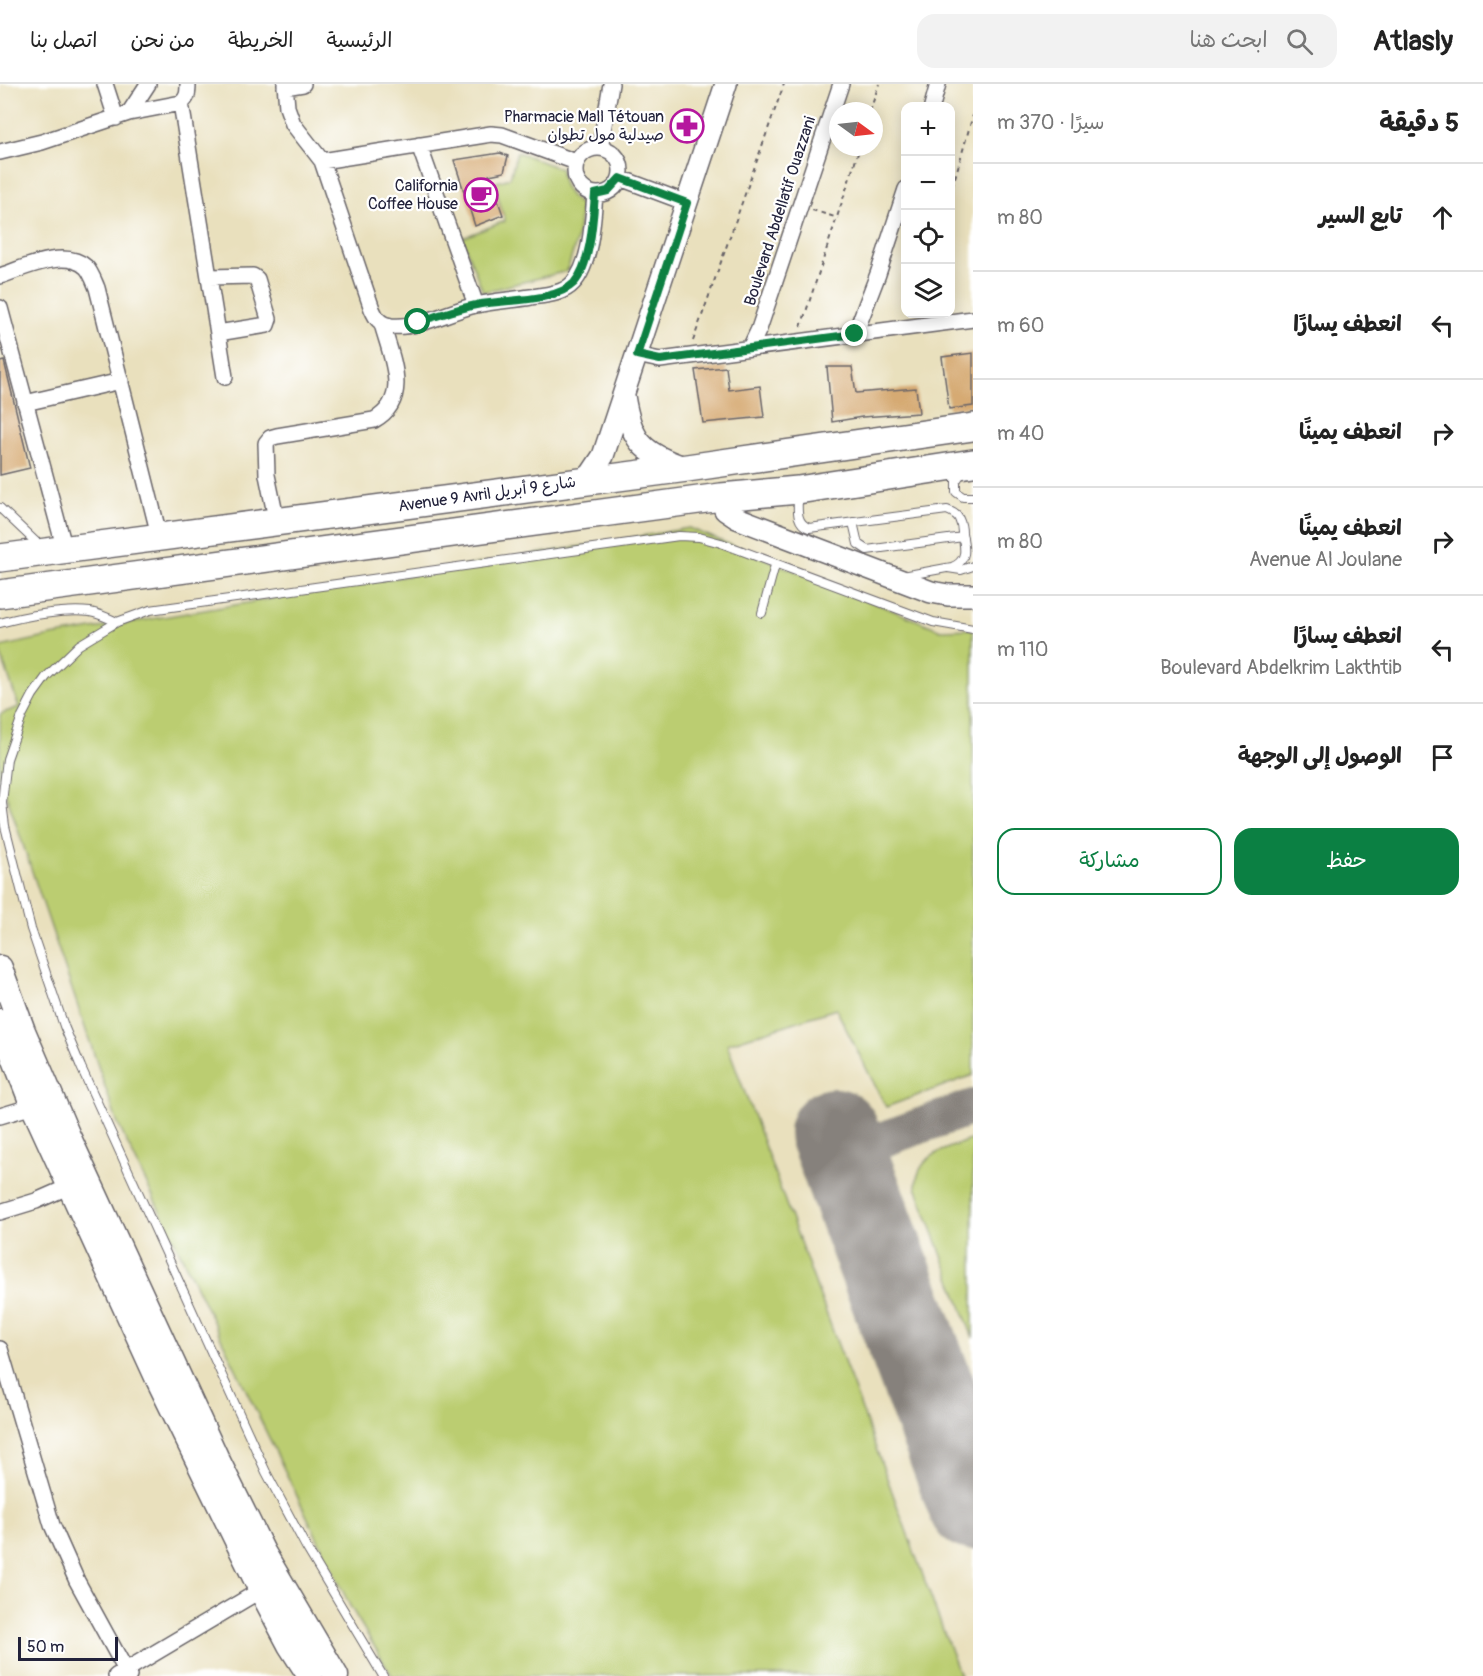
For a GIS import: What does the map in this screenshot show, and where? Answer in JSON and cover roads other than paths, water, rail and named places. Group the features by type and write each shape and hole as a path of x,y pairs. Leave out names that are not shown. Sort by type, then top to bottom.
{"highway":[{"name":"Avenue 9 Avril شارع 9 أبريل","path":"0,558 687,468 973,426"},
{"name":"Avenue 9 Avril شارع 9 أبريل","path":"0,594 721,497 798,490 970,464"}],"main road":[{"path":"0,968 23,1031 68,1136 216,1457 263,1552 336,1676"},
{"path":"0,1022 33,1106 157,1377 261,1590 290,1645 310,1676"}],"street":[{"path":"105,84 122,116"},
{"path":"122,116 148,84"},
{"path":"0,152 42,142 122,116 181,103 188,93 188,84"},
{"path":"303,84 285,86 287,107 293,124 322,161 366,292 376,319 382,324 403,325 476,305 563,291 572,284 584,263 593,221 595,194"},
{"path":"600,148 611,84"},
{"path":"581,482 591,474 603,456 726,84"},
{"name":"Boulevard Abdellatif Ouazzani","path":"750,348 759,329 841,84"},
{"path":"933,102 939,84"},
{"path":"181,103 225,377"},
{"path":"322,161 491,134 502,135 576,162"},
{"path":"419,145 476,305"},
{"path":"600,148 614,154 618,160 620,178 608,191 595,194 584,189 576,180 575,168 576,162 586,151 600,148"},
{"path":"620,178 687,203"},
{"path":"855,334 901,204"},
{"path":"0,276 58,258 71,259 87,268 97,288 160,538"},
{"path":"209,277 253,276 257,279 269,319 267,325 218,333"},
{"path":"0,308 25,403 56,551"},
{"path":"637,355 657,360 973,319"},
{"path":"277,523 267,475 266,443 270,438 277,436 374,420 384,415 395,396 396,385 382,324"},
{"path":"25,403 121,381"},
{"path":"624,394 627,413 642,446 660,459 687,468"},
{"path":"721,497 724,510 730,515 940,594 973,595"},
{"path":"0,1116 33,1106"},
{"path":"0,1212 36,1201 70,1186"},
{"path":"0,1349 52,1525 76,1581 123,1674 261,1590"}],"lane":[{"path":"970,464 958,476 955,487 963,498 973,497"},
{"path":"798,490 799,520 803,525 816,528 947,510 954,513 959,518 963,537 965,553 963,559 958,564 947,568 901,581"},
{"path":"1,512 56,551"},
{"path":"853,522 858,544 867,550 963,537"},
{"path":"383,1676 283,1505 183,1294 129,1168 73,1047 43,968 20,889 5,826 3,803 3,781 13,738 27,706 46,677 79,645 117,622 150,610 668,537 699,537 721,543 933,622 973,629"},
{"path":"762,613 775,565"},
{"path":"947,568 961,570 973,566"},
{"path":"0,623 34,616 80,611 99,614 117,622"}],"place":[{"name":"Pharmacie Mall Tétouan صيدلية مول تطوان","path":"687,126"},
{"name":"California Coffee House","path":"481,195"}]}
